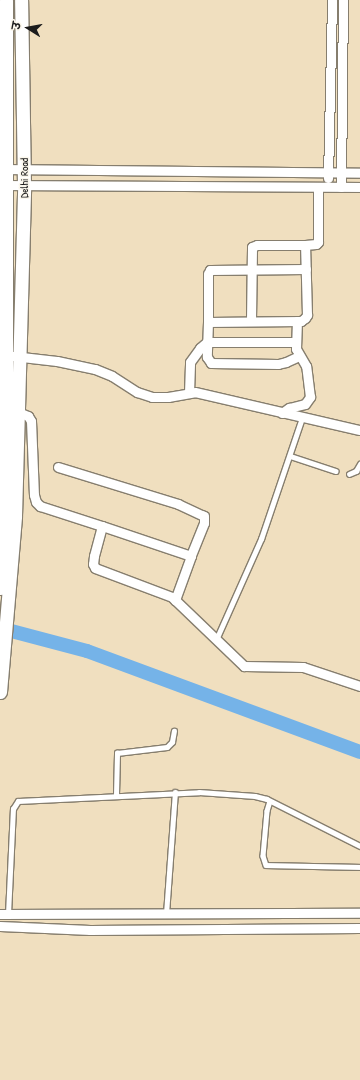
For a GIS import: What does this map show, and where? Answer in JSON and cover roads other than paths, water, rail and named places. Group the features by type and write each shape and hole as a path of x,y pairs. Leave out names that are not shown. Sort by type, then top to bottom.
{"main road":[{"name":"Delhi Road","path":"6,0 3,96 6,169 3,327 12,356"},
{"name":"Delhi Road","path":"12,356 20,328 24,185 21,0"},
{"path":"0,692 16,516 18,412 12,356"},
{"path":"0,588 6,510 12,356"}],"street":[{"path":"328,187 332,0"},
{"path":"341,187 342,0"},
{"path":"6,169 360,173"},
{"path":"6,185 360,187"},
{"path":"251,320 251,248 253,246 316,244 318,242 318,187"},
{"path":"208,322 251,320 297,321 305,318 305,245"},
{"path":"299,356 278,364 211,363 207,357 209,272 210,270 306,269"},
{"path":"282,413 289,408 304,404 310,397 308,370 299,356 295,342 297,321"},
{"path":"189,392 190,362 200,348 207,342 295,342"},
{"path":"12,356 57,361 95,369 112,376 137,392 152,397 175,397 189,392 360,430"},
{"path":"18,412 28,416 31,421 34,495 36,502 40,506 191,556"},
{"path":"58,467 171,502 204,516 204,522 175,600"},
{"path":"102,526 94,556 93,564 95,568 128,581 160,591 175,600 244,666 303,667 360,686"},
{"path":"4,914 166,915 360,913"},
{"path":"0,926 90,930 360,928"}],"lane":[{"path":"3,327 20,328"},
{"path":"216,640 261,539 302,418"},
{"path":"290,456 336,471"},
{"path":"349,474 356,471 360,464"},
{"path":"116,795 117,753 167,747 172,742 174,730"},
{"path":"166,915 175,792"},
{"path":"4,914 13,808 16,803 47,798 175,792 222,793 255,796 270,801 360,846"},
{"path":"270,801 267,811 263,856 266,865 360,867"}],"waterway":[{"path":"0,628 87,651 360,752"}]}
